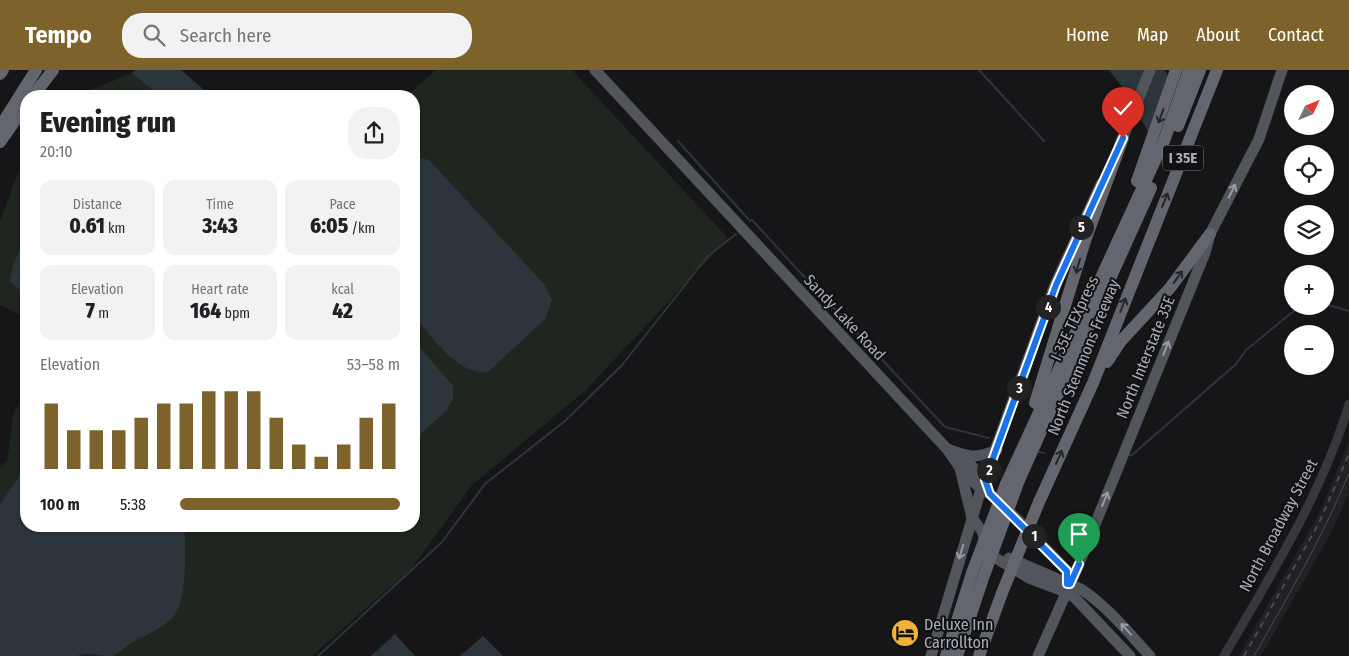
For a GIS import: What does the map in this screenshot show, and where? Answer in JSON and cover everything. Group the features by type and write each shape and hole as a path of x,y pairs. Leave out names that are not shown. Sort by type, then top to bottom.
{"highway":[{"path":"0,74 3,70"},
{"path":"23,90 36,70"},
{"path":"38,90 53,70"},
{"path":"1117,241 1176,70"},
{"name":"North Stemmons Freeway","path":"946,656 1012,479 1117,241 1164,142 1189,70"},
{"name":"I 35E TEXpress","path":"1012,479 1170,148 1200,70"},
{"name":"North Stemmons Freeway","path":"979,656 1002,592 1039,502 1093,383 1217,70"},
{"path":"0,127 20,95"},
{"path":"0,142 20,114"},
{"path":"1012,479 1017,448 1030,417 1060,328 1093,216 1123,138"},
{"path":"1093,383 1121,341 1170,288 1210,234"},
{"path":"957,656 977,577"}],"main road":[{"name":"Sandy Lake Road","path":"595,70 947,449 960,468 985,487 1067,571 1068,587"},
{"path":"931,656 972,518 985,487 1056,285 1123,138 1150,70"},
{"name":"North Interstate 35E","path":"1038,656 1205,253 1210,234 1259,138 1282,70"},
{"path":"947,449 963,455 979,457 997,450"},
{"path":"963,455 985,487"},
{"path":"960,468 972,518 1003,555 1102,604 1150,656"},
{"path":"1068,587 1130,656"},
{"path":"1052,622 1070,606 1084,607"}],"street":[{"name":"North Broadway Street","path":"1224,656 1313,495 1334,447 1349,404"}],"shaded area":[{"path":"135,70 181,70 204,90 152,90 132,73"},
{"path":"436,70 572,70 728,238 585,391 472,485 412,568 312,656 0,656 0,466 7,461 14,411 20,404 20,532 420,532 420,90 414,90"},
{"path":"1109,70 1164,70 1172,81 1151,137 1126,92"},
{"path":"132,73 152,90 91,90"},
{"path":"420,158 429,160 544,284 552,300 546,318 488,372 476,371 466,367 456,361 437,344 420,323"},
{"path":"20,169 20,315 0,305 0,221"},
{"path":"20,249 20,290 10,281 13,265"},
{"path":"420,347 453,386 453,398 446,411 420,435"},
{"path":"1349,441 1349,493 1330,535 1261,656 1239,656 1320,512"},
{"path":"20,475 20,532 184,532 185,574 178,610 173,617 153,632 131,643 112,656 90,654 77,656 0,656 0,505"},
{"path":"395,634 415,656 371,656"},
{"path":"483,636 503,656 460,656"}],"waterway":[{"path":"979,70 1044,141"},
{"path":"678,141 750,221"},
{"path":"752,220 810,283"},
{"path":"318,656 442,542 485,484 565,421 622,365 708,256 736,234"},
{"path":"816,289 945,427 989,438"},
{"path":"1334,307 1349,311"},
{"path":"1128,455 1132,455 1236,364 1246,350 1289,315"},
{"path":"1039,452 1044,453"}],"tram line":[{"path":"1254,656 1316,543 1349,473"}],"railway":[{"path":"1244,656 1319,523 1349,454"}],"place":[{"name":"Deluxe Inn Carrollton","path":"905,633"}],"route":[{"path":"1079,564 1070,584 1067,584 1067,571 990,494 985,480 1056,285 1123,138"}]}
